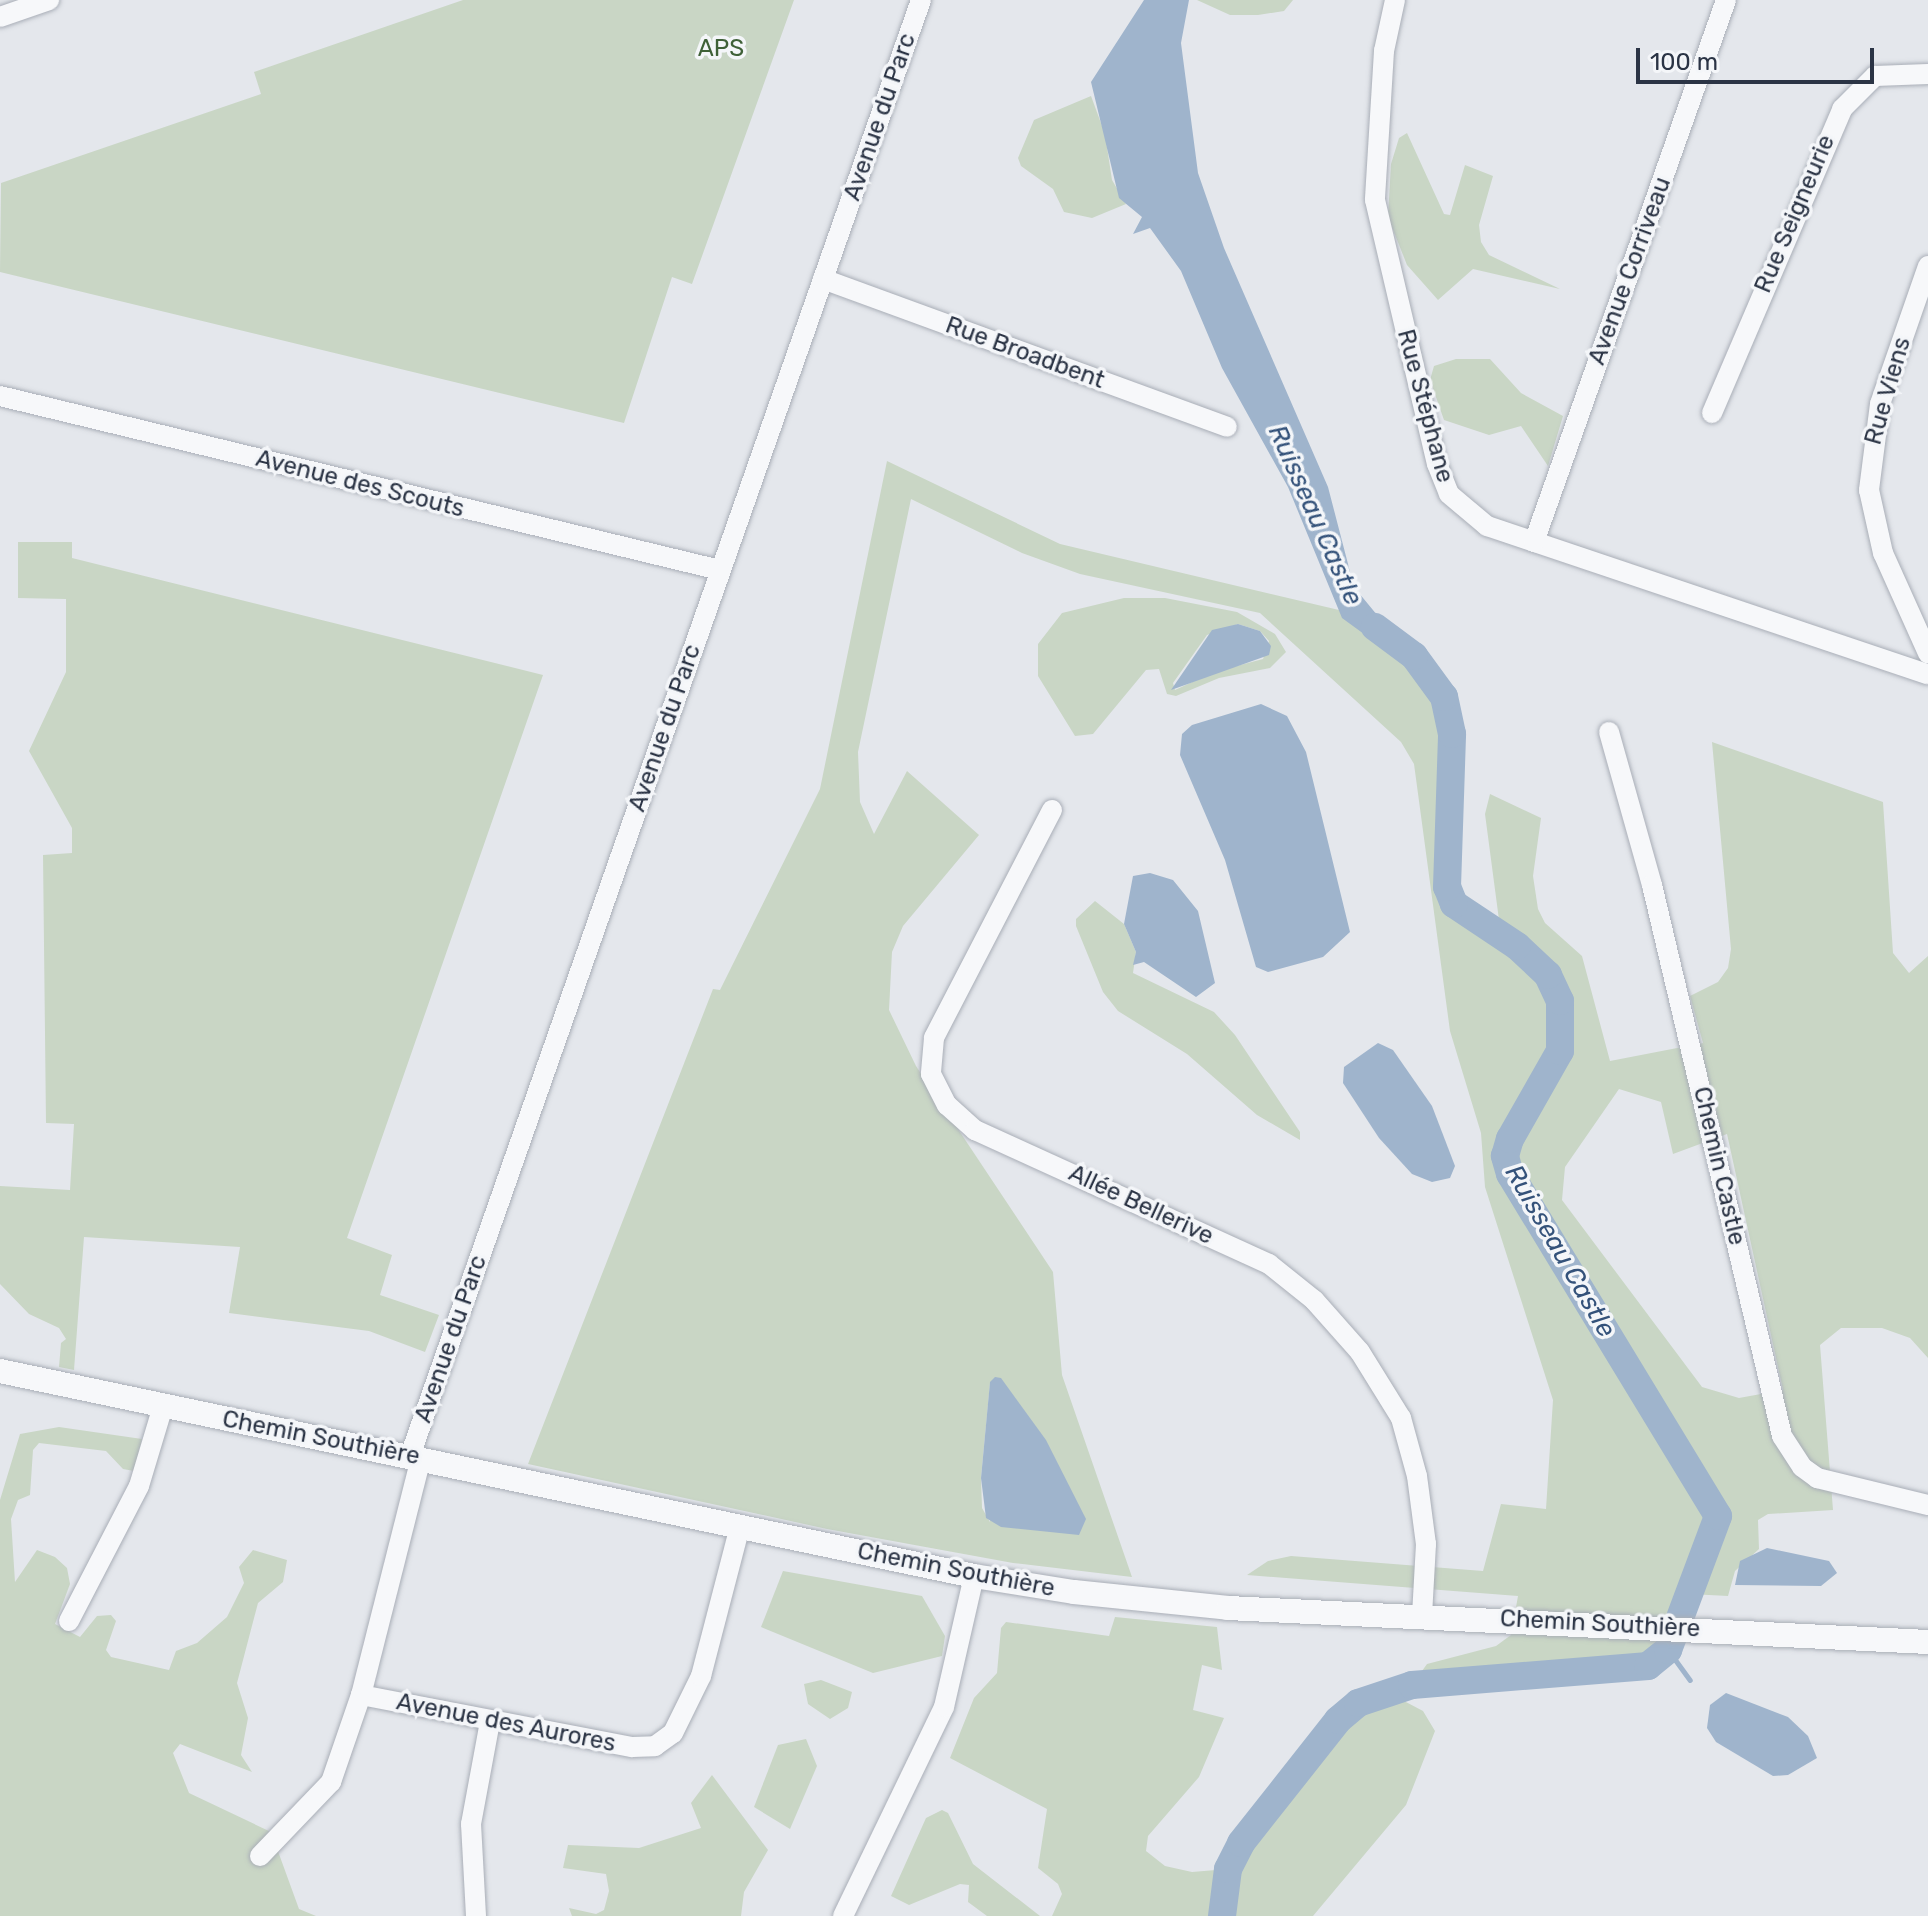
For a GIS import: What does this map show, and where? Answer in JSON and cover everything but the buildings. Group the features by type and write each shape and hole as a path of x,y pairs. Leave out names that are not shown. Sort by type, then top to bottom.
{"street":[{"path":"0,17 49,0"},
{"name":"Avenue du Parc","path":"415,1457 720,570 921,0"},
{"name":"Rue Stéphane","path":"1395,0 1384,51 1375,200 1437,464 1449,494 1472,518 1534,542 1928,674"},
{"name":"Avenue Corriveau","path":"1534,542 1726,0"},
{"name":"Rue Seigneurie","path":"1712,413 1842,109 1875,76 1928,74"},
{"name":"Rue Viens","path":"1928,266 1880,404 1869,490 1883,553 1928,653"},
{"name":"Rue Broadbent","path":"823,279 1227,427"},
{"name":"Avenue des Scouts","path":"0,396 720,570"},
{"name":"Chemin Castle","path":"1609,732 1652,885 1782,1436 1802,1467 1817,1478 1928,1505"},
{"name":"Allée Bellerive","path":"1052,810 934,1038 931,1074 947,1105 975,1130 1269,1264 1314,1300 1360,1352 1401,1418 1417,1476 1426,1544 1422,1616"},
{"name":"Chemin Southière","path":"0,1371 974,1576 1213,1607 1928,1642"},
{"path":"69,1621 139,1486 163,1406"},
{"name":"Avenue des Aurores","path":"415,1457 361,1695 632,1747 665,1740 701,1676 740,1526"},
{"path":"843,1916 944,1707 974,1576"},
{"path":"260,1856 331,1782 361,1695"},
{"path":"476,1916 471,1824 490,1721"}],"green space":[{"name":"APS","path":"463,0 794,0 692,284 672,277 624,423 0,272 1,183 261,94 254,72"},
{"path":"1197,0 1293,0 1284,11 1230,15"},
{"path":"1091,96 1105,134 1112,180 1126,204 1092,218 1064,212 1053,189 1021,166 1018,158 1034,120"},
{"path":"1407,133 1444,214 1450,215 1465,165 1493,176 1479,225 1481,242 1489,255 1560,289 1473,269 1438,300 1407,265 1388,217 1391,164 1399,138"},
{"path":"1456,359 1490,359 1521,393 1563,416 1548,466 1521,426 1489,435 1444,420 1430,380 1434,366"},
{"path":"887,461 1060,544 1339,610 1390,653 1403,648 1414,656 1444,697 1452,734 1447,887 1454,904 1501,935 1485,814 1490,794 1541,818 1533,876 1538,909 1545,923 1582,956 1610,1061 1703,1043 1690,996 1718,982 1728,968 1731,949 1712,742 1883,802 1893,953 1909,973 1928,956 1928,1358 1910,1338 1882,1328 1841,1328 1820,1345 1833,1510 1768,1514 1758,1520 1759,1549 1735,1571 1728,1596 1690,1594 1661,1659 1648,1666 1412,1685 1427,1664 1496,1646 1511,1635 1518,1596 1247,1575 1268,1561 1291,1556 1483,1571 1501,1504 1546,1509 1553,1400 1485,1187 1481,1133 1450,1031 1414,764 1401,742 1260,613 1080,574 1022,553 911,499 858,752 860,802 874,834 907,771 979,835 903,926 892,952 889,1010 916,1066 1053,1272 1062,1375 1132,1577 1013,1563 827,1529 528,1464 713,989 720,990 820,789","holes":["1619,1089 1661,1102 1673,1154 1727,1134 1783,1390 1739,1398 1702,1387 1562,1200 1565,1167","990,1383 990,1522 982,1508 981,1478"]},
{"path":"18,542 72,542 72,558 543,675 347,1238 392,1255 380,1295 439,1315 425,1352 369,1331 229,1313 240,1247 84,1237 74,1370 59,1367 61,1343 66,1339 59,1328 29,1314 0,1284 0,1186 70,1190 74,1124 46,1123 43,855 72,853 72,828 29,751 66,672 66,599 18,598"},
{"path":"1124,598 1165,598 1237,612 1275,634 1286,652 1270,668 1219,678 1176,696 1167,694 1159,669 1146,670 1093,734 1075,736 1038,676 1038,644 1062,613","holes":["1238,624 1260,631 1269,641 1263,659 1214,672 1175,690 1173,683 1207,635"]},
{"path":"1095,901 1124,924 1136,952 1133,973 1214,1012 1235,1035 1300,1132 1300,1140 1257,1115 1187,1054 1118,1011 1103,992 1076,926 1076,919"},
{"path":"59,1427 142,1439 134,1471 123,1469 106,1451 39,1443 33,1450 30,1495 18,1500 11,1519 15,1582 37,1550 55,1557 67,1568 70,1584 55,1624 80,1637 97,1616 111,1615 116,1621 106,1650 111,1657 169,1670 176,1651 197,1643 227,1617 244,1583 239,1567 253,1550 287,1560 283,1582 258,1603 237,1683 248,1718 241,1755 252,1772 180,1744 173,1753 189,1793 271,1832 299,1909 316,1916 0,1916 0,1500 20,1434"},
{"path":"783,1571 922,1596 945,1636 942,1656 873,1673 761,1627"},
{"path":"1115,1617 1217,1627 1222,1670 1202,1665 1193,1710 1224,1718 1199,1777 1148,1836 1146,1851 1165,1866 1192,1872 1228,1869 1241,1843 1338,1720 1358,1703 1385,1691 1423,1711 1435,1731 1406,1805 1313,1916 1052,1916 1062,1894 1058,1884 1038,1868 1047,1809 950,1758 974,1698 997,1673 1001,1628 1006,1622 1109,1636"},
{"path":"821,1680 852,1692 848,1708 830,1719 808,1704 804,1684"},
{"path":"806,1739 817,1766 790,1829 754,1807 778,1745"},
{"path":"712,1775 768,1850 744,1892 741,1916 572,1916 569,1908 596,1914 604,1910 609,1891 606,1874 563,1868 568,1845 639,1848 701,1828 691,1803"},
{"path":"942,1810 948,1813 973,1864 1040,1916 987,1916 968,1902 969,1885 960,1884 909,1905 891,1896 926,1818"}],"water":[{"path":"1144,0 1189,0 1181,43 1198,173 1224,248 1328,487 1354,587 1382,621 1404,635 1403,648 1390,653 1342,618 1288,487 1222,368 1181,271 1150,228 1133,234 1142,217 1119,198 1091,82"},
{"path":"1238,624 1260,631 1271,646 1269,655 1171,690 1212,630"},
{"path":"1261,704 1287,716 1306,752 1350,932 1323,957 1268,972 1256,967 1225,860 1180,755 1182,734 1192,725"},
{"path":"1150,873 1173,880 1198,911 1215,983 1196,997 1144,962 1133,965 1136,952 1124,924 1133,876"},
{"path":"1378,1043 1393,1050 1432,1106 1455,1166 1450,1178 1432,1182 1412,1174 1379,1138 1343,1083 1344,1067"},
{"path":"995,1377 1001,1378 1046,1440 1086,1519 1079,1535 1001,1527 986,1518 981,1478 990,1382"},
{"path":"1767,1548 1829,1561 1837,1573 1821,1586 1735,1585 1740,1561"},
{"path":"1726,1693 1788,1717 1808,1736 1817,1758 1788,1775 1773,1776 1716,1742 1707,1728 1710,1705"}],"waterway":[{"name":"Ruisseau Castle","path":"1222,1916 1228,1869 1241,1843 1338,1720 1358,1703 1412,1685 1648,1666 1668,1650 1718,1516 1510,1174 1505,1156 1510,1139 1560,1051 1560,1001 1548,975 1517,946 1454,904 1447,887 1452,734 1444,697 1414,656 1375,627"},
{"path":"1668,1650 1690,1680"}]}
